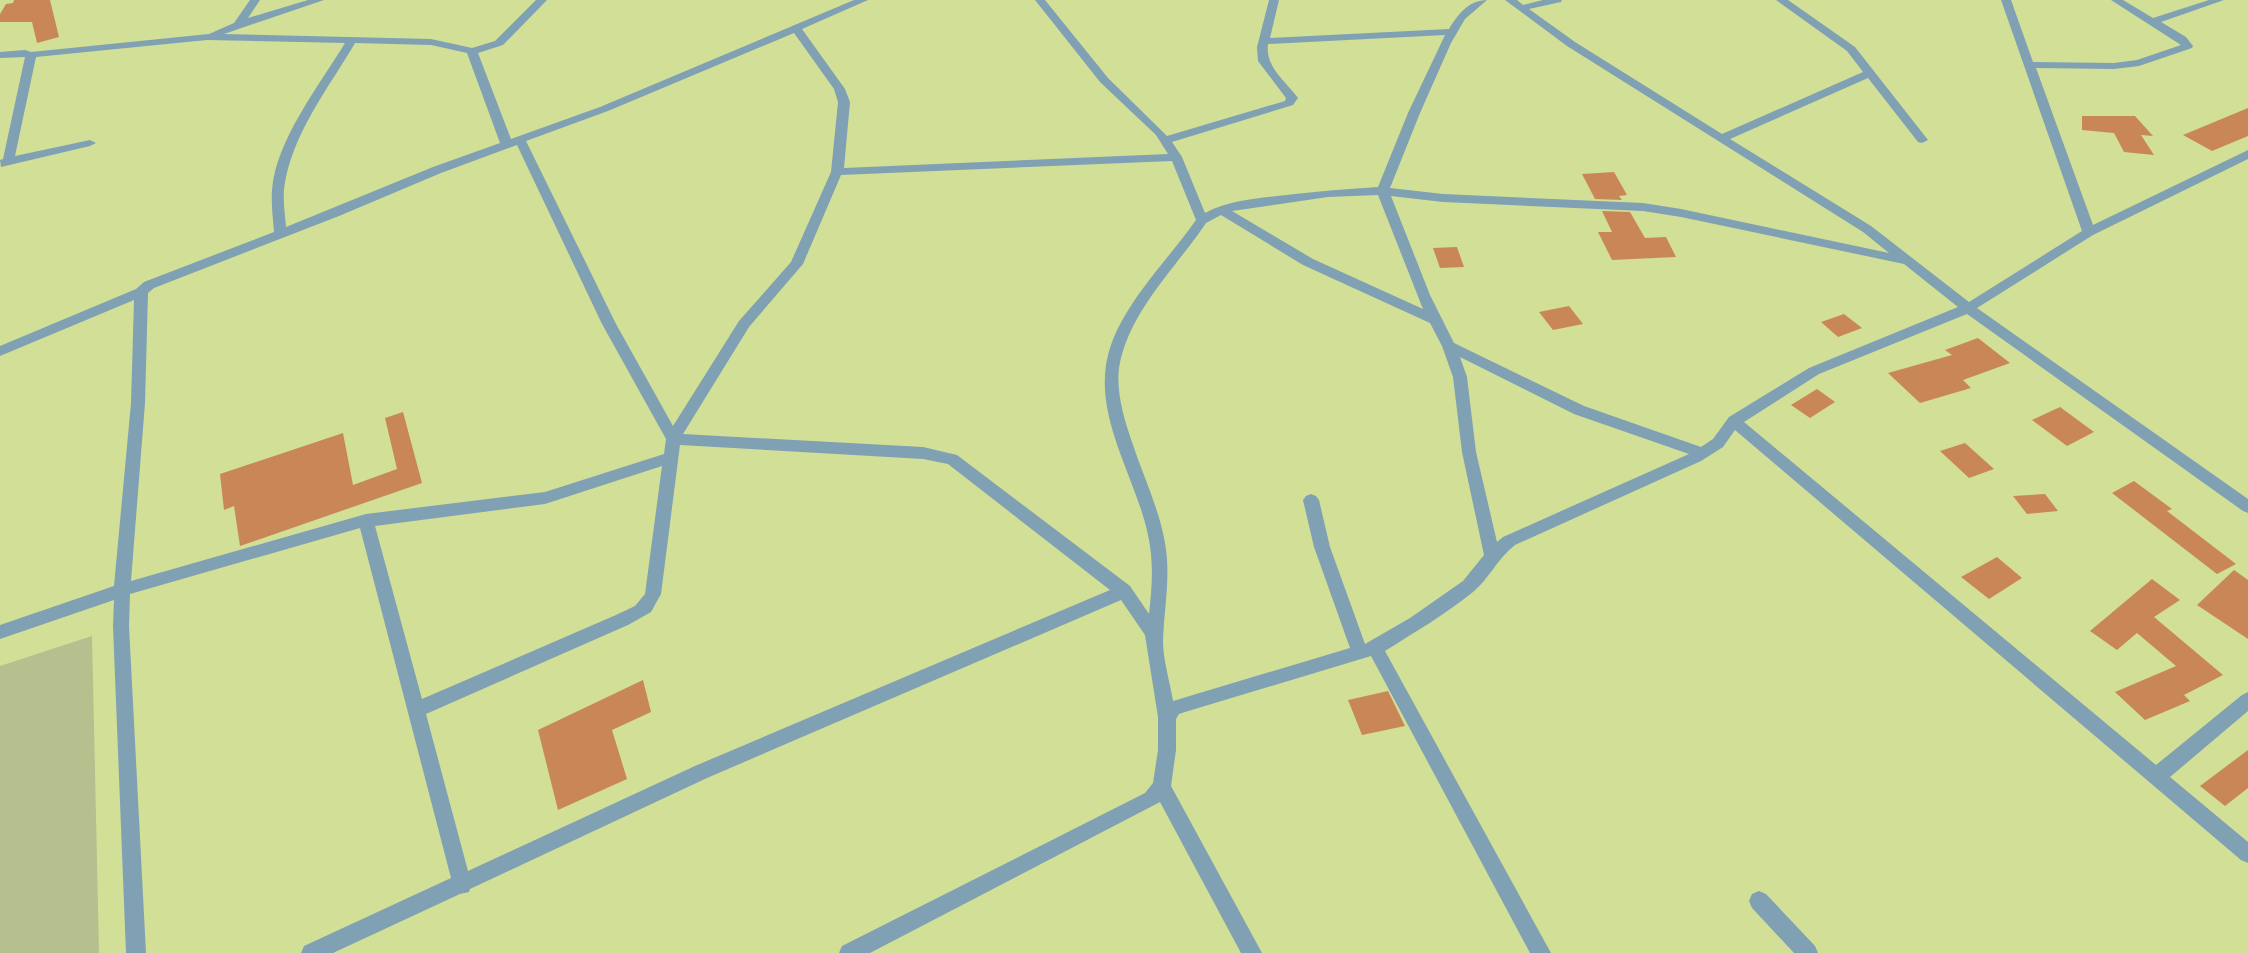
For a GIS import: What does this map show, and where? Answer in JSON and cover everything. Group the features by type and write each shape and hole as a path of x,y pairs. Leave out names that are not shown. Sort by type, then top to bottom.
{"street":[{"path":"238,25 255,0"},
{"path":"206,38 263,16 319,0"},
{"path":"0,55 24,53 29,55 206,38 431,42 452,45 472,51 499,43 542,0"},
{"path":"0,351 141,292 149,285 335,213 437,170 604,109 863,0"},
{"path":"1040,0 1104,80 1160,133 1176,157 1202,220"},
{"path":"1165,140 1289,103 1292,98 1263,62 1265,41 1274,0"},
{"path":"1482,0 1461,17 1452,32 1414,113 1383,191 1434,320 1449,346 1460,377 1469,452 1492,556"},
{"path":"1510,0 1571,44 1867,229 1904,260 1968,308 2248,507"},
{"path":"1522,8 1557,0"},
{"path":"1781,0 1851,50 1922,140"},
{"path":"2006,0 2088,232"},
{"path":"2030,64 2114,66 2139,62 2188,46 2182,39 2116,0"},
{"path":"2153,22 2219,0"},
{"path":"414,710 644,610 653,594 673,439 744,324 797,264 836,172 842,147 844,102 839,89 796,28"},
{"path":"1265,41 1452,32"},
{"path":"280,233 278,190 285,156 295,134 351,42"},
{"path":"472,51 514,142 609,324 673,439"},
{"path":"29,55 31,56 4,162 90,143"},
{"path":"1722,138 1870,73"},
{"path":"1167,717 1173,709 1183,705 1367,650 1416,624 1470,586 1492,556 1509,541 1647,480 1702,453 1718,443 1734,421 1814,371 1968,308 2088,232 2248,154"},
{"path":"836,172 1176,157"},
{"path":"1155,641 1160,558 1152,518 1133,469 1115,409 1112,374 1117,346 1141,303 1202,220 1222,210 1239,205 1328,192 1383,191 1443,198 1643,207 1681,213 1904,260"},
{"path":"1222,210 1308,262 1434,320"},
{"path":"136,953 122,590 138,403 141,292"},
{"path":"1449,346 1579,410 1702,453"},
{"path":"1734,421 2248,854"},
{"path":"673,439 923,453 952,459 1124,591 1153,633 1167,717 1167,750 1162,787 1151,799 877,946 848,953"},
{"path":"0,632 122,590 366,520 545,498 671,457"},
{"path":"1311,500 1322,547 1367,650 1540,953"},
{"path":"366,520 414,710 462,885"},
{"path":"311,953 462,885 701,772 1124,591"},
{"path":"2156,777 2248,700"},
{"path":"1162,787 1252,953"},
{"path":"1759,901 1808,953"}],"green space":[{"path":"92,636 99,953 0,953 0,666"}],"building":[{"path":"14,0 50,0 59,37 37,43 32,22 0,22 0,14 6,4 13,3"},
{"path":"2248,108 2248,136 2212,151 2183,135"},
{"path":"2082,116 2135,116 2153,136 2141,135 2154,155 2124,152 2114,133 2082,130"},
{"path":"1614,172 1627,195 1619,196 1622,200 1595,199 1582,174"},
{"path":"1602,211 1630,212 1645,238 1666,237 1676,257 1612,260 1598,232 1612,232"},
{"path":"1457,247 1464,267 1440,268 1433,248"},
{"path":"1569,306 1583,324 1553,330 1539,312"},
{"path":"1844,314 1862,328 1838,337 1821,322"},
{"path":"1978,338 2010,363 1963,380 1971,388 1920,403 1888,373 1952,355 1945,350"},
{"path":"1817,389 1835,402 1810,418 1791,405"},
{"path":"2060,407 2094,432 2067,446 2032,420"},
{"path":"403,412 422,483 240,546 234,506 224,510 220,474 343,433 353,485 397,469 385,418"},
{"path":"1965,443 1994,469 1969,478 1940,451"},
{"path":"2134,481 2172,509 2167,511 2236,564 2217,574 2112,493"},
{"path":"2045,494 2058,511 2027,514 2013,496"},
{"path":"1997,557 2022,578 1989,599 1961,577"},
{"path":"2234,570 2248,580 2248,639 2197,605"},
{"path":"2152,579 2180,600 2154,617 2223,675 2184,695 2190,701 2145,720 2115,692 2176,666 2137,633 2117,650 2090,631"},
{"path":"643,680 651,712 612,730 627,779 558,810 538,730"},
{"path":"1388,691 1405,726 1362,735 1348,700"},
{"path":"2248,750 2248,788 2225,806 2200,786"}]}
